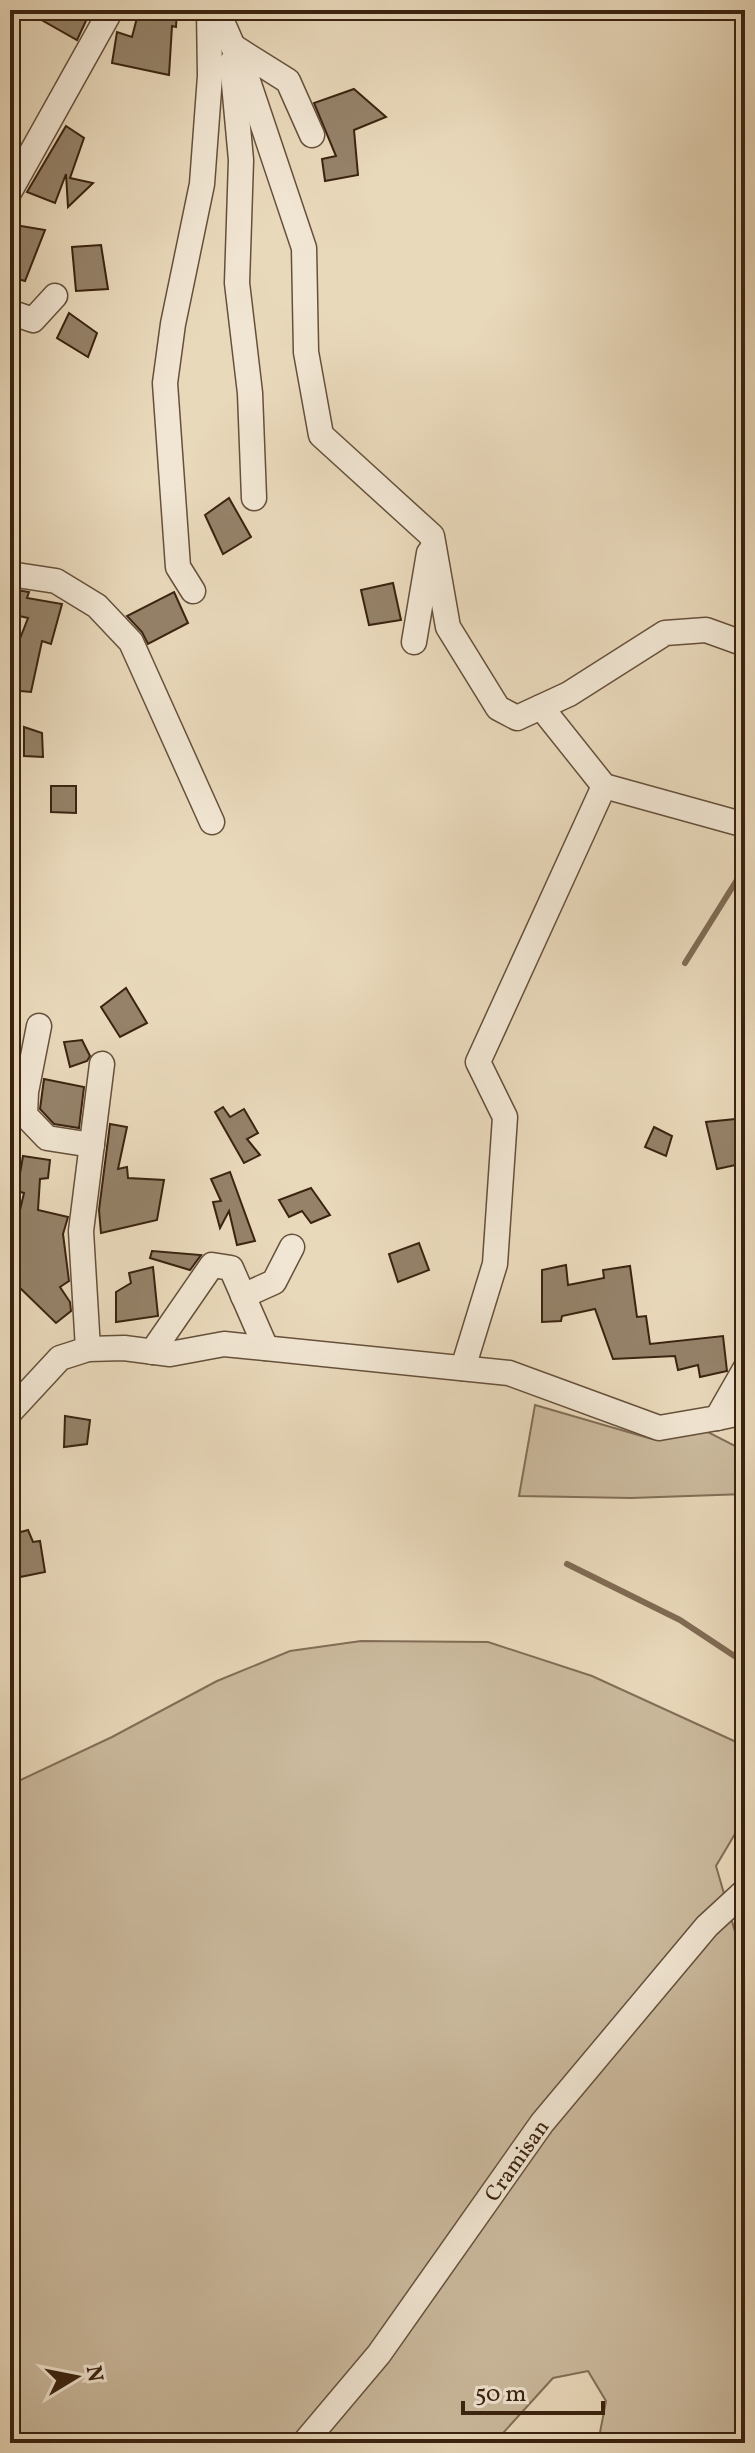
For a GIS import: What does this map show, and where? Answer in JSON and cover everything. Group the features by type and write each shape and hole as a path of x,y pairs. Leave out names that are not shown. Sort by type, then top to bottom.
{"street":[{"path":"10,191 111,10"},
{"path":"193,591 178,567 165,383 173,324 202,184 210,76 209,10"},
{"path":"217,10 248,81 304,248 306,352 321,435 432,536 448,627 498,708 517,718 569,694 665,633 706,630 745,644"},
{"path":"232,44 288,81 312,135"},
{"path":"232,44 241,160 237,283 250,393 254,498"},
{"path":"10,312 33,320 55,296"},
{"path":"414,642 432,536"},
{"path":"10,574 56,581 97,606 131,642 212,822"},
{"path":"541,707 604,786 745,825"},
{"path":"463,1368 495,1264 505,1117 478,1062 604,786"},
{"path":"39,1026 26,1092 25,1115 47,1138 92,1145"},
{"path":"88,1349 81,1231 102,1064"},
{"path":"243,1296 274,1282 292,1247"},
{"path":"152,1352 212,1265 231,1268 266,1348"},
{"path":"10,1412 60,1358 88,1349 124,1348 170,1354 224,1344 509,1373 659,1428 745,1412"},
{"path":"717,1418 745,1369"},
{"name":"Cramisan","path":"304,2443 379,2354 542,2123 707,1926 745,1891"}],"shaded area":[{"path":"535,1405 652,1439 706,1431 745,1451 745,1494 631,1498 519,1496"},
{"path":"361,1641 488,1642 592,1676 745,1746 745,1817 716,1866 736,1935 745,1984 745,2443 598,2443 606,2401 588,2371 553,2378 494,2443 10,2443 10,1785 112,1737 217,1681 290,1651"}],"building":[{"path":"24,10 91,10 77,40"},
{"path":"139,10 177,10 176,27 172,26 169,75 112,63 117,32 132,37"},
{"path":"354,89 386,117 354,130 358,175 325,181 322,159 336,156 314,103"},
{"path":"66,126 84,138 70,178 93,183 68,207 66,174 55,203 27,192"},
{"path":"15,225 45,230 25,281 10,277 10,240"},
{"path":"101,245 108,289 76,291 72,247"},
{"path":"69,313 97,333 88,357 57,338"},
{"path":"229,498 251,537 223,554 205,515"},
{"path":"393,583 401,620 369,625 361,590"},
{"path":"10,589 29,592 27,598 62,604 51,644 42,641 31,692 10,690 10,654 14,654 28,618 10,614"},
{"path":"174,592 188,623 148,644 127,616"},
{"path":"24,727 42,733 43,757 24,756"},
{"path":"51,786 76,786 76,813 51,812"},
{"path":"126,988 147,1023 120,1037 101,1007"},
{"path":"82,1040 90,1056 87,1061 70,1067 64,1042"},
{"path":"44,1079 84,1087 79,1128 54,1124 40,1109"},
{"path":"223,1107 230,1117 244,1109 258,1133 247,1139 260,1155 244,1163 215,1112"},
{"path":"745,1118 745,1163 717,1169 706,1122"},
{"path":"110,1124 127,1127 118,1169 127,1167 128,1178 164,1180 157,1220 101,1233 99,1210"},
{"path":"654,1127 672,1136 666,1156 645,1147"},
{"path":"23,1156 50,1160 48,1178 40,1179 38,1210 68,1217 63,1234 69,1281 60,1287 70,1302 71,1311 56,1323 16,1284 10,1284 10,1253 24,1193 17,1191"},
{"path":"230,1172 255,1241 237,1245 229,1211 220,1228 213,1202 221,1201 211,1179"},
{"path":"311,1188 330,1215 311,1223 302,1211 289,1217 279,1200"},
{"path":"419,1243 429,1270 398,1282 389,1254"},
{"path":"152,1251 201,1255 190,1270 150,1258"},
{"path":"566,1265 568,1285 604,1278 603,1270 630,1266 637,1317 646,1316 650,1344 723,1336 727,1371 700,1377 698,1365 678,1370 675,1356 613,1359 595,1309 562,1316 561,1321 542,1322 542,1270"},
{"path":"153,1267 158,1316 116,1322 116,1292 131,1283 129,1273"},
{"path":"65,1416 90,1420 87,1444 64,1447"},
{"path":"28,1530 33,1542 40,1541 45,1572 20,1577 10,1535"}],"waterway":[{"path":"685,963 745,867"},
{"path":"567,1564 680,1620 745,1663"}]}
